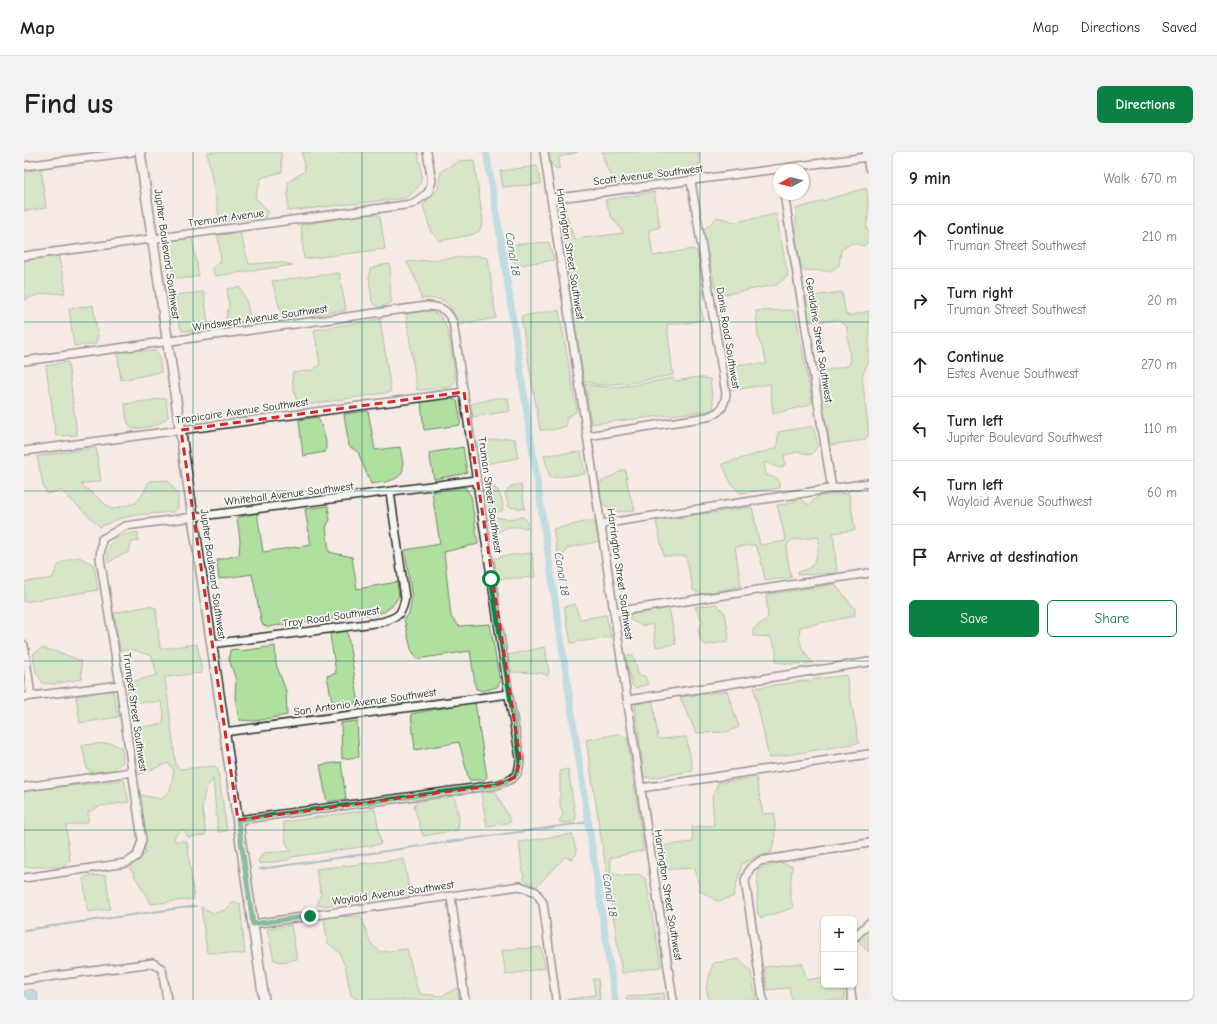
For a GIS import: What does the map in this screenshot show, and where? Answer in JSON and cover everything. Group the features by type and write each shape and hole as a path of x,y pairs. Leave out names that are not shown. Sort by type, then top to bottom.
{"street":[{"path":"24,166 132,152"},
{"name":"Jupiter Boulevard Southwest","path":"140,152 264,1000"},
{"name":"Tremont Avenue","path":"24,256 412,204 428,193 432,181 427,152"},
{"name":"Harrington Street Southwest","path":"544,152 673,1000"},
{"path":"867,155 869,168"},
{"name":"Scott Avenue Southwest","path":"809,164 867,155"},
{"name":"Scott Avenue Southwest","path":"551,199 773,170"},
{"name":"Danis Road Southwest","path":"587,436 707,417 716,414 724,406 726,394 691,181"},
{"name":"Geraldine Street Southwest","path":"785,200 832,489"},
{"name":"Windswept Avenue Southwest","path":"24,361 427,306"},
{"name":"Truman Street Southwest","path":"238,820 496,785 516,777 520,767 520,758 476,480 453,322 448,312 440,307 427,306"},
{"name":"Tropicaire Avenue Southwest","path":"24,451 464,392"},
{"name":"Whitehall Avenue Southwest","path":"100,558 102,539 125,526 476,480"},
{"path":"601,524 869,483"},
{"name":"Troy Road Southwest","path":"211,644 381,622 396,618 403,610 405,598 390,492"},
{"name":"Trumpet Street Southwest","path":"24,878 126,863 137,856 142,840 100,558"},
{"path":"614,612 869,573"},
{"path":"24,645 28,697 120,685"},
{"path":"628,700 869,662"},
{"name":"San Antonio Avenue Southwest","path":"224,732 509,694"},
{"path":"641,788 869,754"},
{"path":"24,787 132,772"},
{"path":"763,1000 745,880 750,868 760,861 869,843"},
{"name":"Waylaid Avenue Southwest","path":"253,924 520,886 536,892 543,903 556,1000"},
{"path":"451,897 465,1000"},
{"path":"857,935 869,923"},
{"path":"24,980 153,963 162,970 167,1000"},
{"path":"850,988 852,1000"}],"highlighted area":[{"path":"464,392 520,758 516,777 496,785 238,820 181,430"}],"green space":[{"path":"207,152 281,152 282,172 261,178 255,197 269,212 265,217 220,222"},
{"path":"302,152 418,152 421,167 420,183 412,193 405,198 288,211 288,182 305,171"},
{"path":"547,152 578,152 559,157 559,169 552,165"},
{"path":"602,152 698,152 700,172 694,175 682,173 621,180 612,178 606,166"},
{"path":"474,160 483,222 479,231 471,235 439,241 431,232 423,205 438,189 441,171 459,161"},
{"path":"537,166 541,184 503,187 500,171"},
{"path":"41,168 46,208 24,211 24,174 25,172"},
{"path":"866,188 868,198 868,217 866,227 869,233 869,241 864,246 852,243 841,250 839,265 830,271 802,270 796,242 796,209"},
{"path":"654,192 660,227 649,230 653,256 693,249 697,252 704,293 700,302 703,320 683,324 667,324 673,375 635,382 599,385 584,381 557,208 564,207 574,239 624,233 611,216 605,200"},
{"path":"373,213 380,217 385,249 304,259 301,225"},
{"path":"776,214 788,276 776,285 721,295 716,290 703,231 717,217 735,222"},
{"path":"240,233 249,264 280,262 293,265 215,276 212,268 221,261 218,235"},
{"path":"192,238 199,276 174,278 168,241"},
{"path":"549,242 554,260 519,265 508,258 508,245"},
{"path":"58,254 65,285 64,294 44,294 24,300 24,259"},
{"path":"478,256 488,258 496,318 457,325 455,317 446,302 429,298 421,299 418,284 407,262"},
{"path":"390,264 391,303 378,307 372,302 369,277 370,269"},
{"path":"339,273 346,310 283,320 272,281"},
{"path":"240,287 246,300 251,322 239,327 227,327 226,317 229,306 227,289"},
{"path":"204,292 208,324 207,331 182,331 179,324 175,295"},
{"path":"842,292 846,315 869,311 869,363 867,364 862,377 869,435 864,440 830,445 819,388 824,371 850,365 847,327 838,320 809,322 806,297"},
{"path":"93,305 98,337 95,344 74,346 69,309"},
{"path":"559,310 577,411 566,418 566,426 553,430 540,430 521,316"},
{"path":"793,310 796,316 812,402 809,405 773,414 770,384 734,390 728,389 724,369 742,364 767,364 758,337 756,311"},
{"path":"426,311 439,315 448,331 455,380 452,386 448,388 417,390 406,314"},
{"path":"380,319 391,392 298,406 293,386 292,373 313,370 320,364 314,330"},
{"path":"136,349 143,351 155,351 159,354 161,372 121,380 117,352"},
{"path":"68,362 77,435 56,436 46,366"},
{"path":"698,377 710,379 714,410 591,424 585,384 607,387 640,384 673,378 676,381"},
{"path":"166,398 168,417 164,421 147,427 132,429 127,420 125,404"},
{"path":"449,398 457,401 460,415 460,425 424,430 421,402"},
{"path":"496,398 508,398 510,411 473,417 471,404"},
{"path":"368,411 375,450 400,447 403,464 402,471 396,478 386,482 371,484 358,452 349,446 344,414"},
{"path":"318,417 323,429 326,444 325,452 303,456 299,420"},
{"path":"813,426 818,446 811,455 799,452 784,455 785,465 780,468 764,462 766,475 778,479 780,488 740,493 732,485 722,464 777,448 778,432"},
{"path":"508,438 515,439 518,458 480,465 477,442"},
{"path":"463,447 467,472 434,479 429,453"},
{"path":"96,448 101,481 81,484 111,509 136,503 143,494 149,481 167,480 178,494 178,508 173,512 136,515 118,519 100,527 61,490 47,494 43,485 37,456"},
{"path":"581,452 585,474 550,478 544,455"},
{"path":"625,469 629,492 635,510 616,511 600,501 599,483"},
{"path":"521,484 525,509 509,507 505,494 511,486"},
{"path":"465,487 471,496 478,544 444,552 451,617 459,626 490,624 500,682 497,687 483,691 476,689 470,651 417,659 411,649 404,619 409,614 412,598 405,550 440,544 432,492"},
{"path":"493,488 498,490 502,500 503,510 498,512 489,510 485,491"},
{"path":"843,493 849,494 855,530 833,533 837,570 835,573 799,575 798,571 808,569 814,563 818,549 819,537 792,540 787,545 791,578 765,580 760,556 755,545 735,547 741,586 701,594 693,590 686,556 664,556 656,521 752,507 760,545 786,541 777,505 787,504 799,498 809,505 818,496"},
{"path":"328,506 330,520 326,527 329,552 352,557 357,589 397,582 399,596 392,606 384,612 267,627 262,624 252,574 219,579 217,560 239,555 240,540 237,518 257,513 263,552 311,545 305,509"},
{"path":"489,516 507,519 523,517 527,521 527,528 507,527 498,534 492,535"},
{"path":"594,520 599,541 568,548 562,557 565,578 562,578 553,529"},
{"path":"138,532 138,541 132,542 128,553 120,555 108,563 109,549 114,540 124,535"},
{"path":"532,553 535,577 498,579 494,559 503,556"},
{"path":"79,557 94,565 98,590 24,602 24,582 53,578 59,565 69,559"},
{"path":"835,584 855,609 855,616 800,627 800,643 806,655 813,663 791,664 776,662 776,649 770,637 753,636 753,629 768,618 766,595"},
{"path":"575,604 580,619 606,615 611,637 571,643 564,607"},
{"path":"716,604 725,613 729,637 728,641 706,645 701,641 698,629 703,622 695,607"},
{"path":"148,606 156,608 160,649 197,644 202,673 165,677 176,766 180,769 215,766 218,770 227,831 218,832 213,779 205,790 202,808 206,835 188,837 183,829 175,835 174,841 187,841 194,899 151,904 129,866 145,854 145,831 140,795 161,799 170,791 174,771 168,763 138,775 132,728 163,724 164,712 161,702 128,702 128,692 131,682 157,675 152,656 134,650 120,650 114,613"},
{"path":"669,608 676,644 656,647 653,624 643,626 630,620 630,615"},
{"path":"347,631 358,698 354,704 336,707 332,701 327,676 336,673 330,634"},
{"path":"275,646 276,664 286,691 287,715 254,721 239,720 235,698 236,680 229,659 230,650 236,649 241,651"},
{"path":"545,647 549,671 548,676 542,673 511,672 508,655"},
{"path":"42,648 61,653 81,661 82,679 53,684 43,683 36,672 33,654"},
{"path":"633,655 639,675 645,676 648,684 636,688 632,685 625,656"},
{"path":"846,675 859,743 769,758 754,688"},
{"path":"104,691 113,691 118,717 80,723 76,696"},
{"path":"727,691 739,727 727,732 696,733 680,697"},
{"path":"653,701 658,739 686,737 693,771 651,778 644,777 635,704"},
{"path":"475,702 487,777 484,780 469,780 459,742 415,750 411,714"},
{"path":"357,721 359,757 342,759 341,723"},
{"path":"617,734 627,737 644,850 610,858 611,872 623,876 638,874 646,879 661,967 622,973 586,740"},
{"path":"111,743 122,748 123,762 113,770 93,772 87,769 82,745"},
{"path":"341,762 346,799 327,802 320,765"},
{"path":"568,769 576,819 571,822 562,823 559,821 563,815 560,805 560,771"},
{"path":"756,777 763,814 775,813 775,838 771,853 757,856 742,864 733,897 717,901 700,891 695,868 657,870 653,847 693,842 692,827 714,825 712,797 718,783"},
{"path":"124,780 129,802 101,806 88,812 88,822 66,826 70,861 64,867 24,867 24,791"},
{"path":"495,791 511,822 487,826 481,793"},
{"path":"454,796 459,818 458,830 423,836 414,806 416,802"},
{"path":"375,809 381,844 291,857 288,860 260,864 258,861 263,853 291,851 286,843 283,822"},
{"path":"572,834 577,853 572,859 565,857 536,887 524,880 519,842"},
{"path":"404,859 410,895 323,906 317,905 321,894 316,869"},
{"path":"780,863 792,866 790,895 793,908 761,918 757,912 758,869"},
{"path":"106,875 110,909 88,912 83,879 87,876"},
{"path":"232,903 240,903 245,954 207,953 201,907 213,913 225,910"},
{"path":"361,916 370,942 380,952 407,949 417,988 421,994 442,996 455,989 458,989 459,1000 358,1000 351,995 345,966 339,952 327,942 324,917"},
{"path":"291,925 297,959 282,962 274,960 267,929"},
{"path":"869,929 869,952 861,945 859,938"},
{"path":"541,947 545,968 506,975 502,950"},
{"path":"740,959 751,972 756,1000 709,1000 706,988 713,963"},
{"path":"802,963 807,980 821,978 821,988 843,988 845,1000 792,1000 789,988 767,990 764,967"},
{"path":"593,979 598,979 600,1000 564,1000 595,995"},
{"path":"664,993 665,1000 626,1000 626,997"}],"water":[{"path":"30,989 37,993 38,1000 24,1000 24,991"}],"waterway":[{"name":"Canal 18","path":"486,152 501,240 615,1000"},
{"path":"260,869 589,822"},
{"path":"24,930 196,906"}],"route":[{"path":"310,916 253,924 238,820 496,785 516,777 520,767 520,758 491,579"}]}
